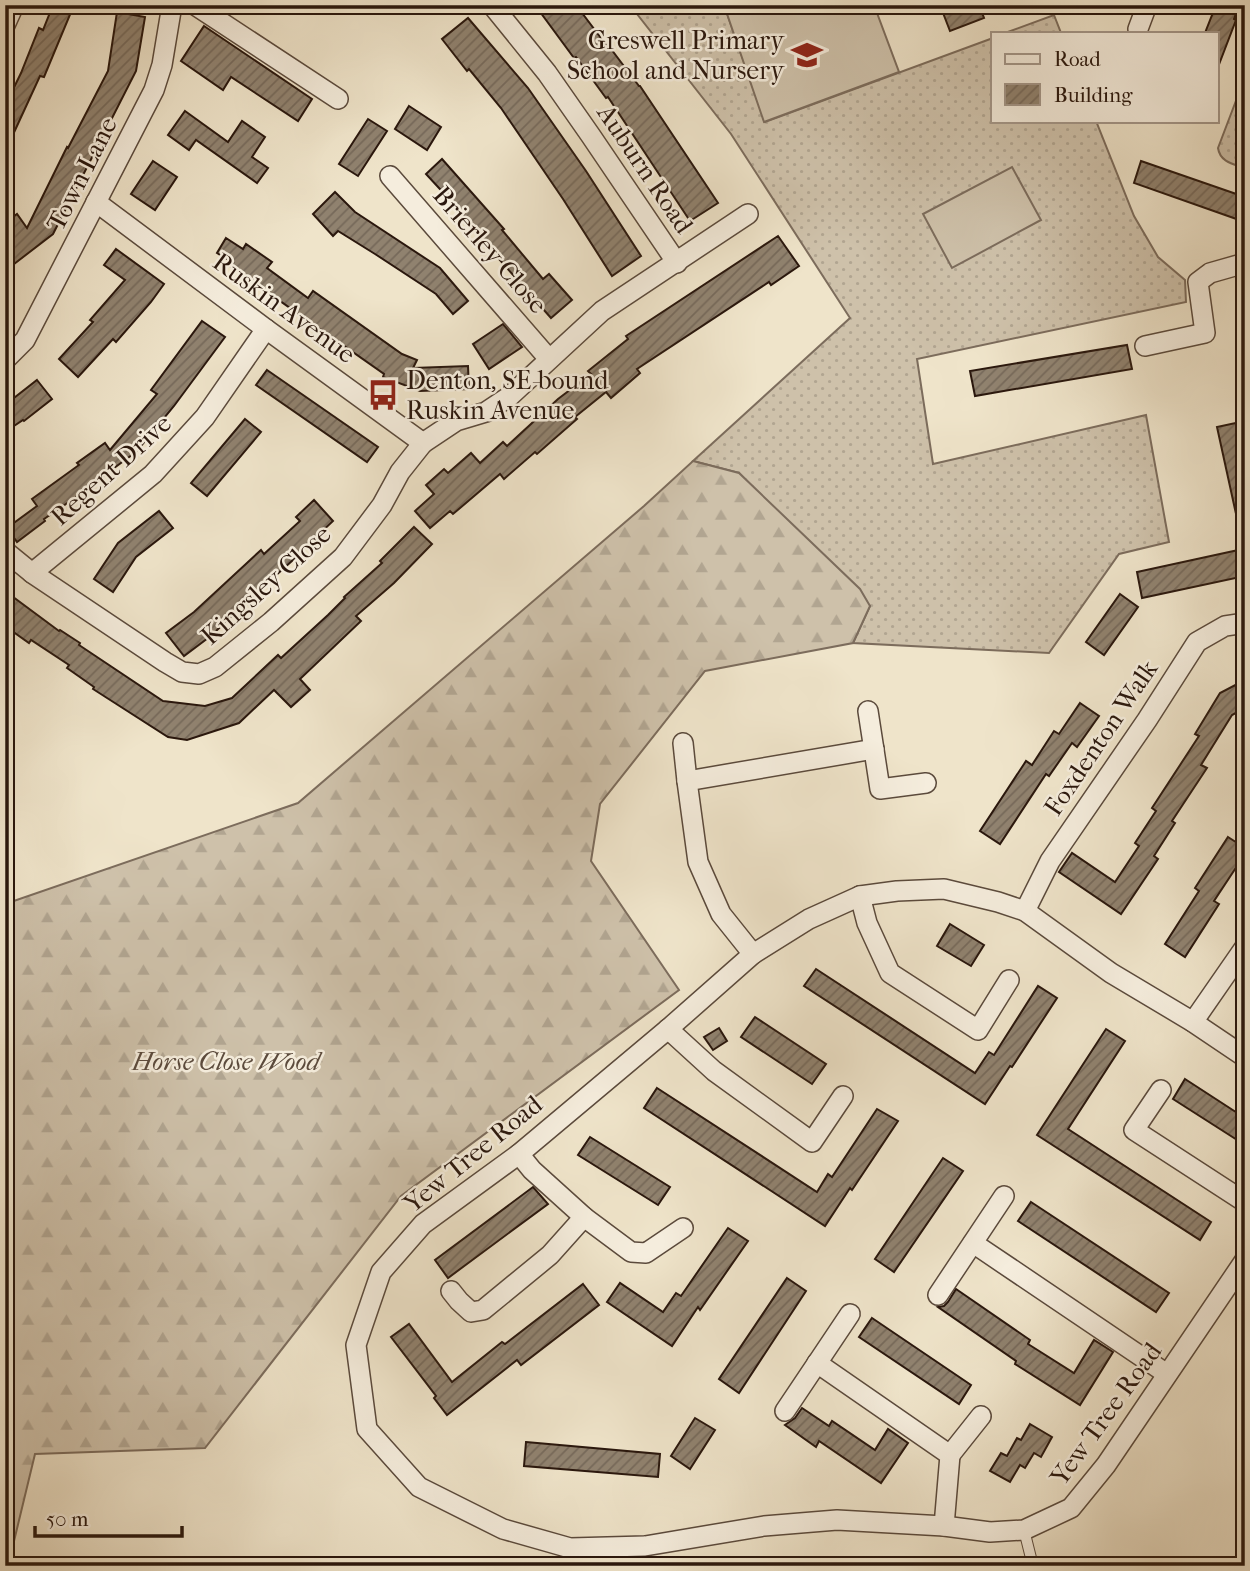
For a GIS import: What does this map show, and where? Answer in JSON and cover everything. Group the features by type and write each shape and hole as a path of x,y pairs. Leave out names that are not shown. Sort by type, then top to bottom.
{"street":[{"path":"5,25 14,5"},
{"name":"Town Lane","path":"7,354 25,340 154,90 162,65 172,5"},
{"path":"195,5 338,99"},
{"name":"Auburn Road","path":"492,5 547,73 677,262"},
{"path":"1138,29 1147,5"},
{"name":"Brierley Close","path":"390,176 549,359"},
{"name":"Ruskin Avenue","path":"96,202 424,443"},
{"path":"424,443 456,421 486,412 510,396 602,311 748,214"},
{"path":"1145,346 1205,333 1198,282 1210,273 1245,263"},
{"name":"Regent Drive","path":"32,573 153,474 205,417 266,329"},
{"name":"Kingsley Close","path":"5,551 32,573 165,662 182,672 199,674 215,667 236,651 343,557 382,505 400,472 424,443"},
{"name":"Foxdenton Walk","path":"1025,911 1049,861 1147,720 1197,642 1225,626 1245,622"},
{"path":"867,711 880,789 926,783"},
{"path":"683,743 698,862 721,915 753,954"},
{"path":"687,781 874,749"},
{"name":"Yew Tree Road","path":"1245,1057 1111,973 1025,911 944,889 860,896 809,919 753,954 519,1154 424,1224 382,1272 356,1345 367,1429 419,1487 503,1529 570,1548 645,1546 764,1526 837,1520 944,1525 990,1532 1024,1530 1071,1508 1106,1465 1245,1260"},
{"path":"860,896 867,923 890,973 978,1030 1009,980"},
{"path":"1193,1022 1245,947"},
{"path":"668,1029 714,1072 812,1142 843,1096"},
{"path":"1161,1090 1134,1130 1245,1202"},
{"path":"519,1154 532,1170 584,1217 631,1252 646,1253 683,1228"},
{"path":"938,1295 1004,1196"},
{"path":"451,1291 471,1312 483,1310 550,1255 584,1217"},
{"path":"973,1243 1167,1374"},
{"path":"785,1411 850,1314"},
{"path":"817,1363 950,1455"},
{"path":"944,1525 950,1455 981,1416"}],"lane":[{"path":"1024,1530 1033,1566"}],"green space":[{"path":"630,5 724,5 765,122 991,39 991,122 1096,122 1134,216 1158,257 1185,280 1186,302 917,359 933,464 1146,415 1169,542 1119,554 1049,653 853,643 870,606 739,473 693,461 850,318 731,134"},
{"path":"724,5 874,5 899,72 764,122"},
{"path":"1054,15 1061,32 1008,32"},
{"path":"1245,77 1245,168 1224,159 1218,148"},
{"path":"1012,167 1041,220 952,268 923,214"},
{"name":"Horse Close Wood","path":"693,461 739,473 860,589 870,606 853,643 705,671 600,804 591,861 679,990 401,1196 205,1448 35,1454 8,1566 5,1566 5,904 298,803"}],"building":[{"path":"53,5 74,5 44,77 40,76 5,152 5,106 39,28 43,30"},
{"path":"535,5 576,5 640,86 718,203 690,221 608,97 606,98 576,57 574,58"},
{"path":"940,5 979,5 984,18 950,31"},
{"path":"1216,5 1239,5 1218,67 1218,32 1205,32"},
{"path":"117,12 145,17 136,71 53,234 5,271 5,223 17,214 27,228 108,71"},
{"path":"468,18 528,88 641,256 612,276 501,108 442,39"},
{"path":"204,26 312,99 298,121 231,77 223,90 181,61"},
{"path":"409,106 441,127 427,150 395,129"},
{"path":"185,111 228,142 242,121 265,137 252,157 268,168 257,183 196,140 189,150 168,135"},
{"path":"368,119 387,131 358,176 339,164"},
{"path":"442,159 504,229 502,230 543,279 549,274 572,300 551,318 426,174"},
{"path":"153,161 177,177 155,210 131,194"},
{"path":"1141,161 1245,197 1245,222 1134,183"},
{"path":"335,192 355,212 440,268 468,301 453,314 436,294 375,254 338,231 333,236 313,214"},
{"path":"778,236 799,266 771,285 769,282 637,369 640,373 611,398 606,392 575,417 577,419 537,454 535,452 504,479 500,474 453,514 450,511 430,528 415,511 434,494 426,485 444,469 448,473 471,453 480,463 503,442 507,446 558,399 591,374 588,371 628,339 626,336"},
{"path":"226,238 243,249 246,244 272,262 267,268 308,298 313,291 402,354 417,360 413,368 468,366 469,389 420,391 383,377 384,374 230,266 233,263 217,253"},
{"path":"116,249 164,284 116,342 113,339 78,377 59,359 93,322 90,320 125,280 104,265"},
{"path":"202,321 225,337 136,452 17,542 7,528 37,506 32,499 79,465 77,463 105,443 110,450 157,394 151,390"},
{"path":"503,324 522,347 489,369 473,344"},
{"path":"1127,345 1132,369 975,396 970,371"},
{"path":"267,370 378,447 367,462 256,385"},
{"path":"37,380 52,399 5,432 5,405"},
{"path":"245,419 261,432 207,496 191,483"},
{"path":"1245,421 1245,523 1238,523 1217,427"},
{"path":"314,500 333,521 212,635 184,656 166,633 194,612 261,550 264,554 300,521 296,517"},
{"path":"159,511 173,528 136,557 113,592 94,579 118,543"},
{"path":"414,527 432,544 394,583 356,616 361,621 300,679 310,690 291,707 274,690 239,723 187,740 168,737 93,689 94,687 67,668 69,665 5,626 5,591 163,701 205,706 232,698 278,655 281,658 382,563 380,561"},
{"path":"1243,549 1245,576 1142,598 1137,572"},
{"path":"1120,594 1138,607 1104,655 1086,642"},
{"path":"1245,680 1245,708 1232,715 1201,765 1207,768 1172,821 1175,823 1154,856 1158,859 1121,914 1059,872 1072,853 1115,882 1139,846 1135,843 1156,811 1152,808 1199,736 1195,734 1220,693"},
{"path":"1080,703 1099,716 1077,747 1072,743 1049,776 1046,774 1000,844 980,831 1026,761 1032,765 1054,731 1059,734"},
{"path":"1228,837 1245,848 1245,854 1214,901 1219,904 1185,957 1165,944 1199,891 1195,888"},
{"path":"950,924 984,945 971,966 937,946"},
{"path":"816,969 975,1073 989,1052 994,1055 1038,986 1057,998 985,1104 804,986"},
{"path":"755,1017 826,1064 812,1084 741,1037"},
{"path":"719,1028 727,1041 713,1050 704,1037"},
{"path":"1106,1029 1125,1041 1068,1129 1211,1222 1200,1240 1037,1135"},
{"path":"1185,1079 1245,1118 1245,1145 1173,1099"},
{"path":"657,1088 817,1192 828,1174 832,1177 877,1109 898,1121 825,1226 644,1108"},
{"path":"590,1137 670,1187 658,1205 578,1155"},
{"path":"943,1158 963,1171 894,1272 875,1259"},
{"path":"533,1187 548,1204 448,1278 435,1260"},
{"path":"1031,1202 1169,1293 1156,1312 1018,1221"},
{"path":"728,1228 748,1241 672,1346 607,1302 620,1283 663,1312 676,1293 681,1296"},
{"path":"787,1278 806,1291 739,1393 719,1379"},
{"path":"583,1284 599,1305 521,1365 517,1360 447,1415 434,1398 436,1396 391,1337 409,1324 452,1382"},
{"path":"956,1289 1030,1340 1028,1344 1074,1373 1094,1340 1113,1352 1080,1405 1015,1364 1016,1361 938,1307 948,1302"},
{"path":"872,1318 971,1385 959,1404 859,1337"},
{"path":"802,1408 829,1426 832,1421 875,1450 888,1429 908,1443 881,1483 819,1441 816,1447 785,1425 795,1418"},
{"path":"695,1418 715,1430 690,1469 671,1456"},
{"path":"1030,1424 1052,1437 1041,1457 1034,1453 1025,1468 1020,1465 1010,1482 990,1471 1001,1453 1007,1456 1017,1438 1021,1440"},
{"path":"526,1442 660,1454 658,1477 524,1466"}],"place":[{"name":"Greswell Primary School and Nursery","path":"807,55"},
{"name":"Denton, SE-bound Ruskin Avenue","path":"383,395"}]}
